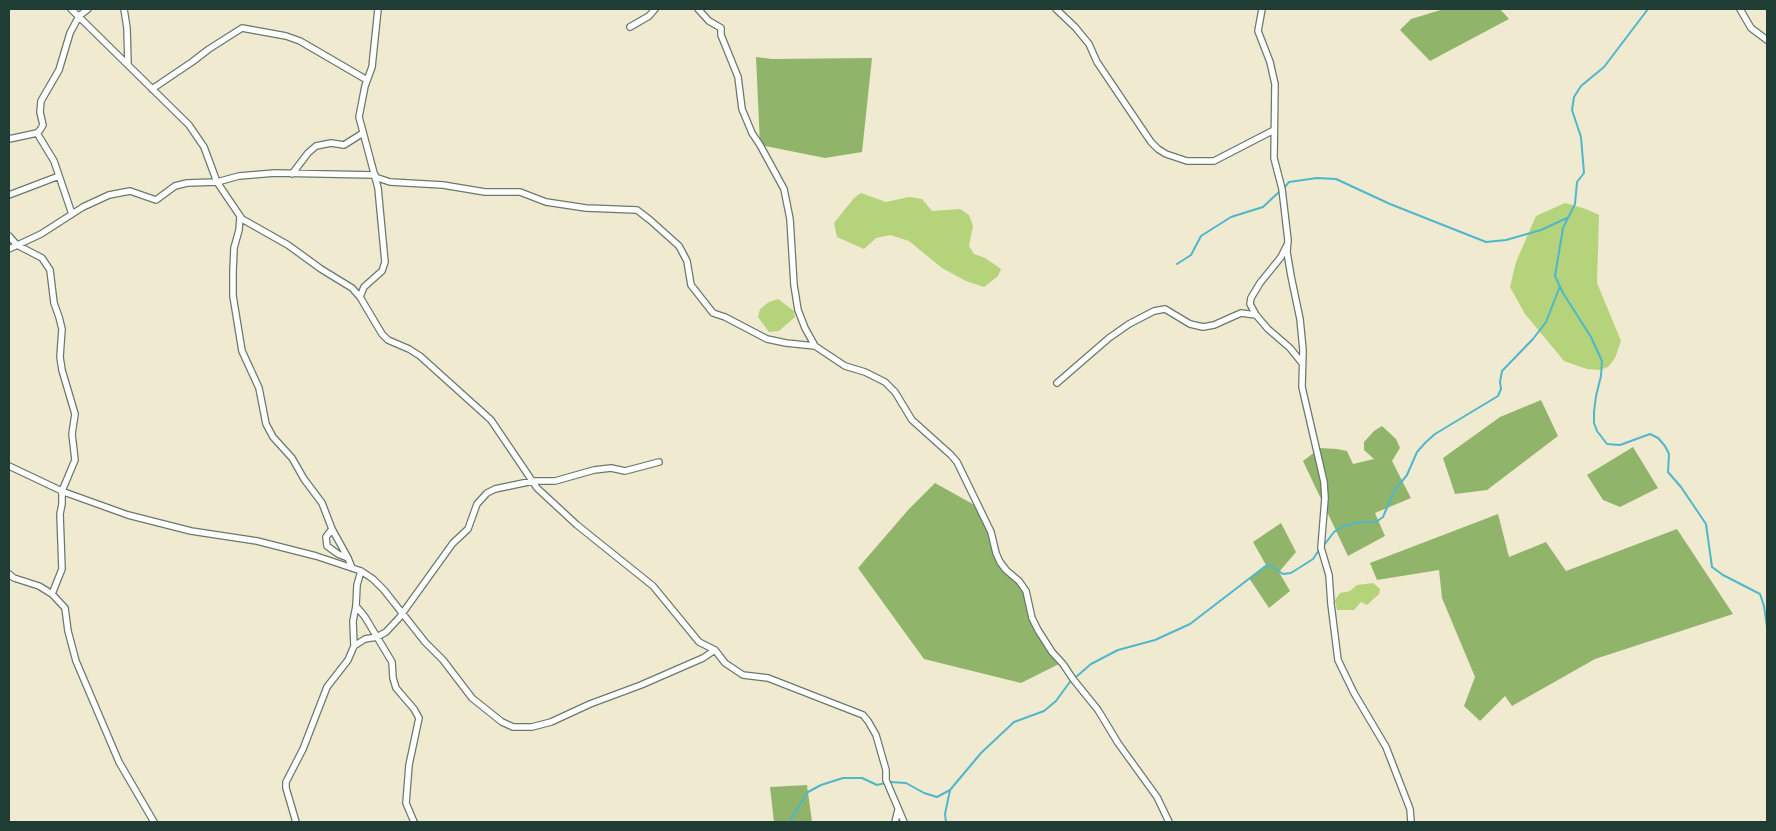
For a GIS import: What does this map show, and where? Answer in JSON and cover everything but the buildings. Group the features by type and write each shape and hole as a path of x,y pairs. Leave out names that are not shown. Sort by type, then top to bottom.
{"street":[{"path":"71,9 189,125 198,137 217,182 240,217 288,245 316,266 352,288 360,297 382,334 388,340 420,356 491,420 537,488 577,525 653,586 700,642 715,650 725,663 743,675 768,678 863,715 876,735 886,770 886,780 904,822"},
{"path":"9,140 37,133 43,125 40,112 41,101 59,70 70,33 78,16 88,9"},
{"path":"124,9 127,28 128,64"},
{"path":"360,297 364,287 382,271 385,262 383,227 375,176 359,113 372,67 378,9"},
{"path":"630,27 649,16 655,9"},
{"path":"698,9 709,21 721,28 721,35 738,77 739,98 742,109 752,133 784,189 790,219 794,285 798,310 815,346 845,366 865,372 884,382 895,392 912,420 957,462 991,532 1000,562 1026,591 1032,618 1038,630 1052,652 1098,710 1118,743 1157,797 1169,822"},
{"path":"1056,9 1089,44 1097,62 1151,142 1166,154 1187,161 1214,161 1274,130"},
{"path":"1262,9 1258,31 1270,62 1275,84 1274,158 1282,189 1290,276 1300,319 1304,350 1302,363 1303,394 1324,482 1325,498 1321,548 1329,575 1338,660 1347,680 1386,747 1410,809 1411,822"},
{"path":"1740,9 1751,28 1767,40"},
{"path":"152,89 242,28 286,36 300,41 367,80"},
{"path":"37,133 54,161 72,214"},
{"path":"292,174 308,153 316,146 331,143 344,145 363,133"},
{"path":"9,249 41,234 72,214 109,195 130,190 156,200 175,186 187,183 217,182 239,176 275,173 375,176 390,182 443,185 485,192 520,192 546,202 586,208 637,210 680,246 686,261 691,285 713,313 725,317 767,339 815,346"},
{"path":"9,195 60,176"},
{"path":"240,217 240,230 234,248 233,296 242,351 259,388 266,424 273,437 292,458 304,479 322,503 332,529 352,568"},
{"path":"9,236 17,245 42,258 51,274 54,304 62,329 60,357 74,414 72,434 75,460 62,491 60,514 62,569 52,594"},
{"path":"1288,240 1281,257 1250,298 1250,304 1256,315 1268,329 1290,348 1302,363"},
{"path":"1057,383 1109,338 1128,324 1154,311 1165,309 1190,324 1203,327 1214,325 1241,312 1256,315"},
{"path":"354,646 365,639 377,637 386,632 399,618 453,543 468,529 477,504 484,496 495,489 533,482 555,481 594,470 611,468 625,471 659,462"},
{"path":"9,466 62,491 105,507 191,531 257,541 316,556 361,572 373,579 425,642 443,660 472,698 502,722 513,727 532,727 552,722 590,704 642,685 703,658 715,650"},
{"path":"332,529 326,537 327,546 348,558"},
{"path":"296,822 286,782 303,748 327,687 348,660 354,646 353,624 357,584 361,572"},
{"path":"9,574 14,578 39,586 52,594 65,608 76,662 110,742 154,822"},
{"path":"356,606 392,662 396,688 414,709 419,718 409,765 406,803 414,822"},
{"path":"895,822 898,810"}],"green space":[{"path":"1444,9 1500,9 1509,19 1430,61 1400,30 1411,19"},
{"path":"756,57 772,59 872,58 862,152 825,158 760,145"},
{"path":"861,193 886,202 909,197 922,199 932,211 960,209 969,215 973,226 969,246 974,254 985,258 1001,269 998,276 984,287 966,281 942,268 909,241 890,235 876,238 864,249 837,237 834,223 854,198"},
{"path":"1565,203 1599,215 1597,283 1621,341 1615,358 1608,367 1600,370 1587,369 1564,361 1525,314 1510,287 1516,262 1536,216"},
{"path":"778,299 794,311 795,317 779,331 769,332 758,317 760,309 769,302"},
{"path":"1541,400 1558,436 1487,490 1455,494 1443,458 1500,417"},
{"path":"1382,426 1396,439 1400,448 1392,461 1411,498 1375,513 1385,536 1348,556 1303,461 1320,448 1347,451 1353,464 1374,459 1364,450 1364,442 1374,431"},
{"path":"1633,447 1658,488 1620,507 1603,500 1587,475"},
{"path":"935,483 978,507 991,532 997,558 1023,586 1031,619 1063,662 1021,683 924,659 858,568 909,509"},
{"path":"1498,514 1509,557 1546,542 1566,571 1677,529 1733,614 1595,659 1512,706 1505,696 1480,721 1464,706 1475,677 1442,598 1439,570 1377,580 1370,563"},
{"path":"1281,523 1296,552 1279,572 1290,591 1269,608 1249,578 1266,565 1253,542"},
{"path":"1373,583 1380,589 1379,594 1367,605 1361,602 1354,610 1337,610 1335,600 1340,593 1350,591 1357,585"},
{"path":"807,785 812,822 774,822 770,787"}],"waterway":[{"path":"1648,9 1604,67 1581,86 1574,97 1572,110 1581,137 1584,173 1577,182 1575,204 1563,228 1555,276 1563,293 1591,337 1602,361 1594,412 1594,423 1597,431 1607,444 1620,445 1650,434 1658,438 1665,446 1669,454 1668,472 1681,487 1706,524 1712,567 1723,575 1760,594 1767,627"},
{"path":"1284,188 1289,182 1317,178 1336,179 1390,204 1486,242 1506,240 1541,230 1567,218"},
{"path":"1177,264 1191,255 1201,236 1231,217 1263,207 1280,191"},
{"path":"1324,545 1334,532 1344,526 1361,522 1376,522 1383,517 1394,491 1407,475 1417,452 1426,442 1435,434 1498,396 1501,389 1502,371 1533,339 1546,322 1560,286"},
{"path":"890,782 906,783 924,793 937,797 950,790 981,753 1014,722 1044,711 1056,701 1069,683 1091,664 1118,650 1155,640 1190,624 1267,565 1283,574 1291,573 1313,559 1319,550"},
{"path":"789,822 808,792 821,785 843,778 862,778 877,785 885,783"},
{"path":"946,822 945,814 950,790"}]}
